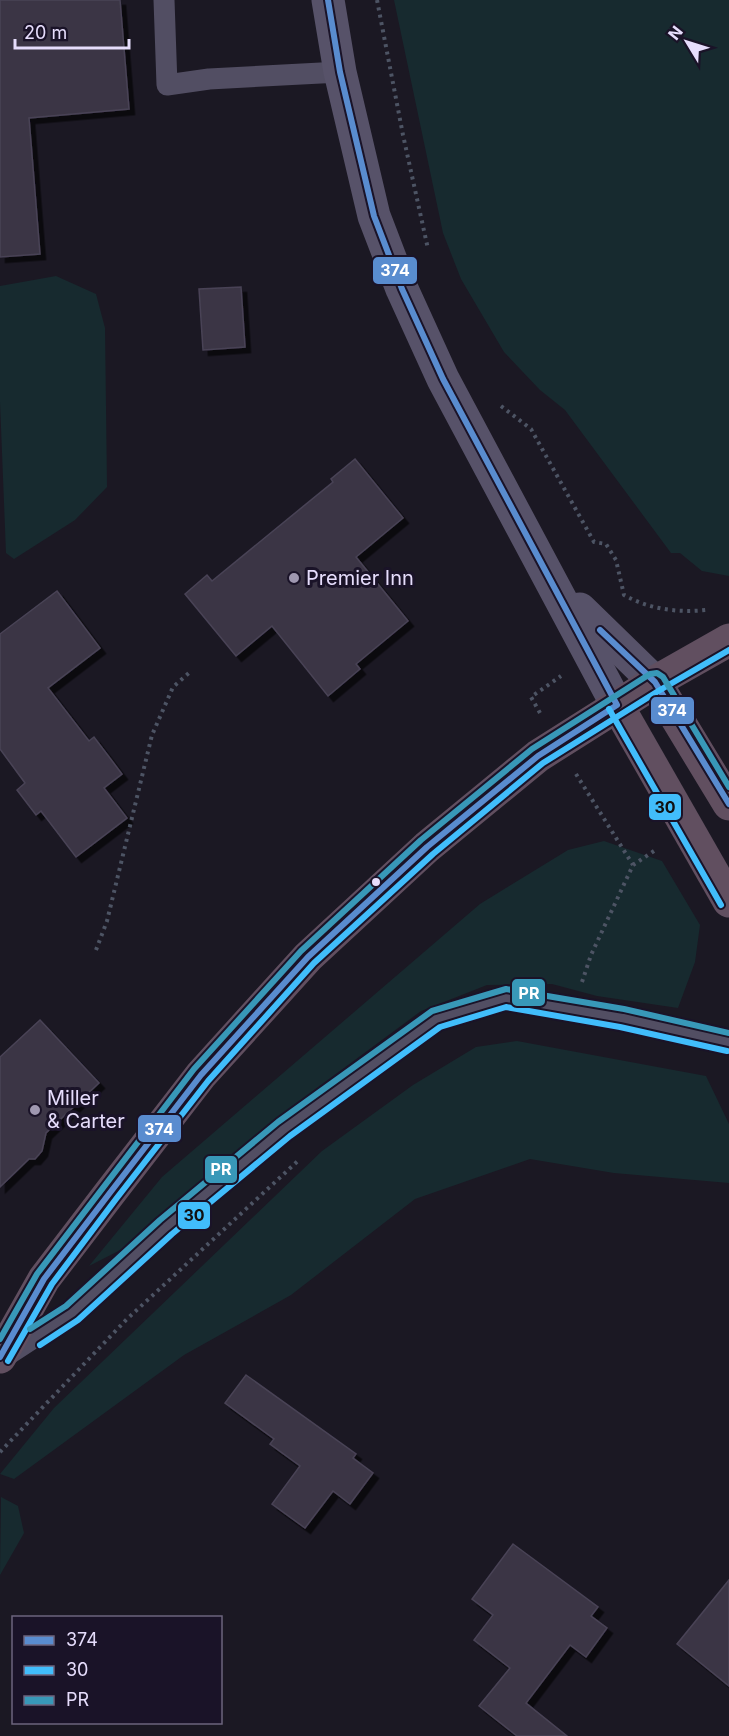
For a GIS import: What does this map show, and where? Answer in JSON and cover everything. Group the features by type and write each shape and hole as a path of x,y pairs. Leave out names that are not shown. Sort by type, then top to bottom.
{"highway":[{"path":"0,1359 44,1279 109,1194 201,1075 308,957 418,855 538,756 617,705 729,640"},
{"path":"655,682 729,804"},
{"path":"617,705 729,901"}],"street":[{"path":"328,0 340,72 374,216 402,289 443,379 617,705"},
{"path":"549,574 591,621 655,682"}],"lane":[{"path":"164,0 167,85 209,79 340,72"},
{"path":"0,1359 72,1313 166,1227 284,1129 436,1019 506,998 622,1018 729,1042"}],"path":[{"path":"377,0 429,254"},
{"path":"498,404 531,429 594,542 606,544 616,560 624,595 639,603 666,610 692,612 715,609"},
{"path":"96,950 107,921 152,735 173,687 189,673"},
{"path":"572,1010 591,955 633,865 688,829"},
{"path":"0,1452 126,1320 224,1232 305,1153"}],"green space":[{"path":"394,0 729,0 729,576 702,571 680,553 671,553 565,410 540,390 504,352 461,279 443,233"},
{"path":"56,276 96,294 105,328 107,487 75,520 14,559 6,553 0,402 0,286"},
{"path":"604,841 662,861 700,925 695,962 678,1008 597,996 552,984 487,985 421,1011 290,1108 136,1242 89,1266 162,1177 480,904 568,850"},
{"path":"517,1041 706,1076 729,1124 729,1183 614,1173 530,1159 415,1199 291,1295 184,1355 14,1479 0,1474 54,1408 322,1151 413,1085 476,1047"},
{"path":"1,1497 18,1506 24,1533 0,1575"}],"building":[{"path":"0,0 120,0 129,109 29,118 40,254 0,257"},
{"path":"241,287 245,347 203,350 199,289"},
{"name":"Premier Inn","path":"355,459 403,518 356,557 408,621 356,664 360,669 328,696 272,626 236,656 185,594 207,575 212,581 333,482 331,479"},
{"path":"57,591 100,648 48,688 89,741 94,737 122,774 104,788 127,818 76,857 41,811 36,815 17,790 25,783 0,749 0,634"},
{"name":"Miller & Carter","path":"40,1020 99,1083 46,1133 42,1151 35,1159 29,1159 0,1187 0,1057"},
{"path":"246,1375 356,1454 353,1458 373,1473 350,1504 333,1491 305,1528 272,1504 300,1466 270,1444 274,1439 225,1403"},
{"path":"513,1544 598,1607 591,1616 607,1628 586,1657 570,1645 526,1703 567,1736 517,1736 479,1706 510,1668 474,1640 493,1615 472,1599"},
{"path":"729,1580 729,1686 677,1644"}],"transit line":[{"name":"374","path":"0,1357 44,1279 109,1194 201,1075 308,957 427,847 538,756 617,705 443,379 402,289 374,216 340,72 328,0"},
{"name":"374","path":"600,630 655,682 729,804"},
{"name":"30","path":"8,1361 52,1284 116,1199 208,1081 314,963 433,854 543,763 729,650"},
{"name":"PR","path":"0,1339 37,1274 194,1069 301,951 421,840 532,749 650,674 657,673 663,677 729,787"},
{"name":"30","path":"609,709 721,905"},
{"name":"PR","path":"30,1329 66,1306 160,1220 278,1122 432,1011 506,989 624,1009 729,1033"},
{"name":"30","path":"40,1345 78,1320 172,1234 290,1136 440,1027 506,1007 620,1027 727,1051"}],"place":[{"name":"Premier Inn","path":"294,578"},
{"name":"Miller & Carter","path":"35,1110"}]}
